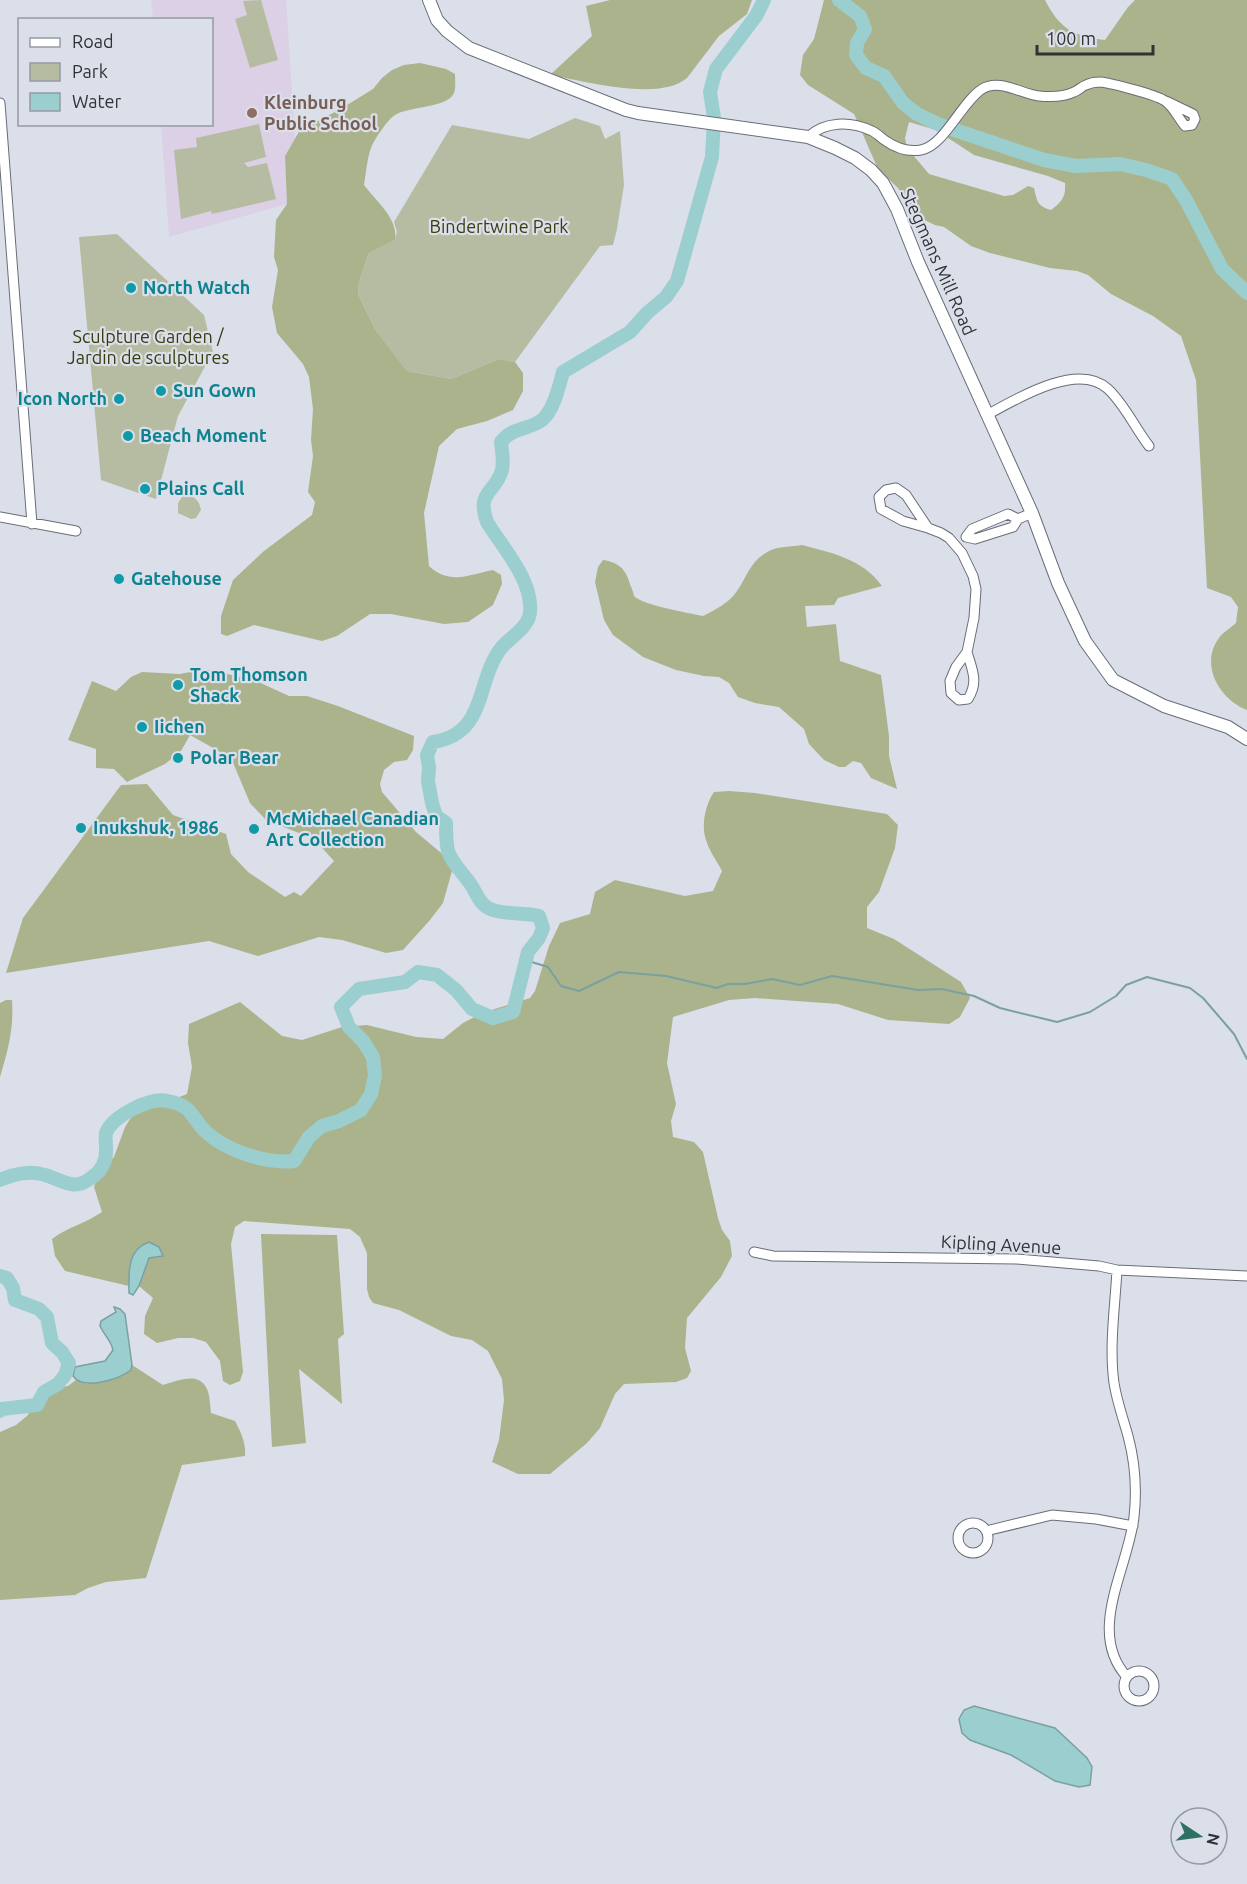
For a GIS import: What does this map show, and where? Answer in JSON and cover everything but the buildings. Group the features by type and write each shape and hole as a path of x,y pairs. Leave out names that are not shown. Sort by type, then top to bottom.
{"street":[{"name":"Stegmans Mill Road","path":"430,0 437,20 469,48 626,110 808,137 855,158 871,170 883,183 897,209 918,262 1032,513 1058,584 1085,641 1113,680 1164,706 1228,727 1247,739"},
{"path":"808,137 830,124 852,125 873,131 888,143 909,151 924,149 942,135 957,115 982,89 992,85 1039,96 1058,97 1074,93 1086,85 1098,82 1128,88 1166,101"},
{"path":"0,103 32,524"},
{"path":"987,415 1033,391 1073,378 1096,381 1108,388 1120,402 1149,446"},
{"path":"928,528 906,495 896,489 886,490 879,497 881,508 903,521 928,528 950,538 962,553 973,576 976,589 974,618 967,652 956,667 950,681 951,693 959,700 968,699 974,689 975,678 967,652"},
{"path":"955,546 972,529 1008,514 1018,519 1032,513"},
{"path":"0,517 76,531"},
{"name":"Kipling Avenue","path":"754,1252 773,1256 1017,1259 1099,1266 1117,1270 1247,1276"},
{"path":"1117,1270 1113,1371 1117,1397 1132,1451 1136,1490 1130,1545 1110,1617 1110,1650 1115,1662 1127,1677"},
{"path":"986,1531 1052,1515 1096,1519 1133,1526"}],"shaded area":[{"name":"Kleinburg Public School","path":"151,0 286,0 295,139 285,156 287,204 169,237 161,126 213,126 213,18 153,18"},
{"path":"610,0 752,0 747,14 719,36 687,78 675,85 641,89 621,88 550,75 592,36 586,6"},
{"path":"824,0 1045,0 1056,18 1069,29 1084,36 1105,40 1135,0 1247,0 1247,710 1237,705 1221,690 1212,670 1213,648 1221,636 1236,623 1238,607 1231,597 1207,588 1196,380 1181,336 1153,316 1111,294 1088,275 990,253 971,246 944,227 916,216 898,188 878,169 854,114 808,85 800,75 803,55 814,39","holes":["909,122 936,130 974,155 1065,183 1062,199 1051,210 1040,205 1034,188 1028,186 1013,195 1004,196 929,174 907,148 905,138"]},
{"path":"420,63 446,69 455,74 455,91 444,102 395,115 385,125 373,144 368,157 364,185 390,217 395,240 369,253 359,282 358,294 375,329 407,371 451,379 499,359 515,362 523,373 523,391 513,410 487,421 457,429 439,446 424,513 429,566 437,572 452,577 493,570 501,575 502,584 493,605 468,622 444,624 391,614 370,614 337,636 322,641 254,625 227,636 221,634 221,616 233,580 264,551 312,515 315,502 308,492 313,456 311,440 313,409 309,377 303,364 277,333 272,307 278,270 274,257 276,220 287,204 285,156 300,130 373,89 392,70 404,65"},
{"path":"802,545 835,554 856,563 866,569 882,586 838,598 834,605 805,606 807,627 836,624 840,661 881,675 889,736 889,756 897,789 871,778 861,763 853,761 845,767 839,767 824,760 809,744 804,729 779,707 755,703 738,697 729,683 719,677 676,670 643,657 613,635 604,620 595,582 598,567 603,560 622,568 634,596 639,599 703,616 730,599 753,564 763,555 777,548"},
{"path":"205,669 254,680 289,696 307,696 414,736 413,750 407,760 394,762 384,770 380,784 382,792 416,832 452,863 443,903 403,950 386,953 342,940 319,937 258,956 209,941 6,973 23,918 121,785 147,784 173,815 226,834 231,854 248,872 285,897 294,892 301,896 334,861 314,839 266,820 250,803 231,758 190,735 181,751 165,764 127,782 114,769 96,768 96,749 68,740 92,681 116,691 131,677 142,672 180,674"},
{"path":"729,791 887,814 898,825 895,848 879,892 867,907 867,928 894,939 961,982 970,998 960,1017 949,1024 888,1020 838,1004 755,998 729,1000 673,1017 667,1063 676,1104 671,1121 673,1137 694,1142 703,1152 718,1218 722,1230 730,1241 732,1256 721,1277 687,1318 685,1348 691,1371 687,1378 676,1382 624,1384 615,1394 600,1428 587,1443 550,1474 518,1474 492,1462 499,1440 504,1400 502,1379 488,1351 472,1340 451,1336 399,1310 373,1303 367,1289 367,1253 360,1237 350,1229 244,1221 235,1227 231,1244 243,1372 240,1381 230,1385 223,1381 220,1361 206,1342 193,1338 178,1338 157,1343 144,1334 145,1316 153,1298 139,1286 149,1258 159,1247 129,1271 129,1286 65,1271 55,1256 52,1239 102,1212 94,1187 98,1174 114,1157 125,1127 132,1116 187,1094 192,1067 188,1043 189,1024 240,1002 282,1036 302,1040 342,1027 367,1025 416,1037 443,1039 463,1023 482,1013 530,998 535,991 549,946 560,923 590,914 595,892 615,880 685,896 713,891 722,871 706,840 705,816 714,792"},
{"path":"12,1000 12,1020 8,1048 0,1077 0,1003"},
{"path":"261,1234 337,1235 344,1334 338,1339 342,1404 299,1369 306,1443 272,1447"},
{"path":"132,1365 163,1385 187,1379 199,1380 203,1383 209,1394 211,1413 235,1421 244,1442 245,1456 182,1465 146,1578 106,1582 75,1595 0,1600 0,1432 16,1425 27,1416 44,1391 68,1386 76,1380 87,1384 131,1370"}],"green space":[{"path":"261,0 278,60 250,68 235,19 247,15 243,1"},
{"name":"Bindertwine Park","path":"575,118 600,126 605,139 620,131 624,185 613,245 600,246 515,362 499,359 451,379 407,371 375,329 358,294 359,282 369,253 395,240 397,232 394,222 452,125 529,139"},
{"path":"259,124 266,157 244,163 248,167 267,163 276,199 181,219 174,150 197,147 196,138"},
{"name":"Sculpture Garden / Jardin de sculptures","path":"117,234 204,315 213,352 178,416 156,499 101,480 79,237"},
{"path":"187,495 195,499 201,510 196,518 191,519 178,513 178,503 182,497"}],"water":[{"path":"149,1242 159,1247 163,1256 149,1258 139,1286 133,1295 129,1293 130,1263 136,1251"},
{"path":"114,1307 125,1314 131,1370 102,1382 85,1383 78,1380 73,1376 75,1367 105,1361 113,1350 100,1326 101,1321 116,1312"},
{"path":"974,1706 1055,1728 1087,1758 1092,1767 1090,1785 1079,1787 1055,1781 1011,1755 970,1740 962,1733 959,1719 964,1710"}],"waterway":[{"path":"0,1180 16,1174 34,1173 73,1185 85,1182 103,1165 106,1133 116,1120 132,1109 160,1101 176,1103 187,1109 205,1131 235,1150 259,1158 294,1161 309,1137 322,1126 339,1121 361,1110 371,1094 375,1076 373,1057 363,1041 349,1027 341,1007 359,989 405,982 418,972 437,975 456,990 472,1009 493,1018 513,1012 528,952 539,938 543,928 539,916 498,912 481,902 448,851 446,823 436,816 428,781 427,755 433,742 451,737 472,717 494,660 502,647 523,627 529,617 530,600 527,588 522,576 487,522 484,512 485,498 502,470 501,442 505,437 542,420 553,404 563,372 630,332 666,297 677,281 712,157 714,118 710,92 716,69 756,16 764,0"},
{"path":"839,0 860,16 865,29 857,43 856,55 866,68 884,76 903,103 917,114 940,125 1044,160 1076,166 1120,164 1172,179 1186,200 1222,269 1247,293"},
{"path":"525,960 548,967 561,986 579,991 619,972 666,976 717,988 728,984 745,984 772,979 800,985 832,976 918,990 942,989 974,996 1000,1008 1057,1022 1090,1012 1116,996 1126,985 1147,977 1190,988 1203,998 1234,1034 1247,1059"},
{"path":"0,1276 7,1278 13,1288 15,1300 39,1309 47,1317 52,1343 69,1363 65,1375 58,1384 44,1392 37,1405 0,1411"}],"place":[{"name":"Kleinburg Public School","path":"252,113"},
{"name":"North Watch","path":"131,288"},
{"name":"Sun Gown","path":"161,391"},
{"name":"Icon North","path":"119,399"},
{"name":"Beach Moment","path":"128,436"},
{"name":"Plains Call","path":"145,489"},
{"name":"Gatehouse","path":"119,579"},
{"name":"Tom Thomson Shack","path":"178,685"},
{"name":"Iichen","path":"142,727"},
{"name":"Polar Bear","path":"178,758"},
{"name":"Inukshuk, 1986","path":"81,828"},
{"name":"McMichael Canadian Art Collection","path":"254,829"}]}
